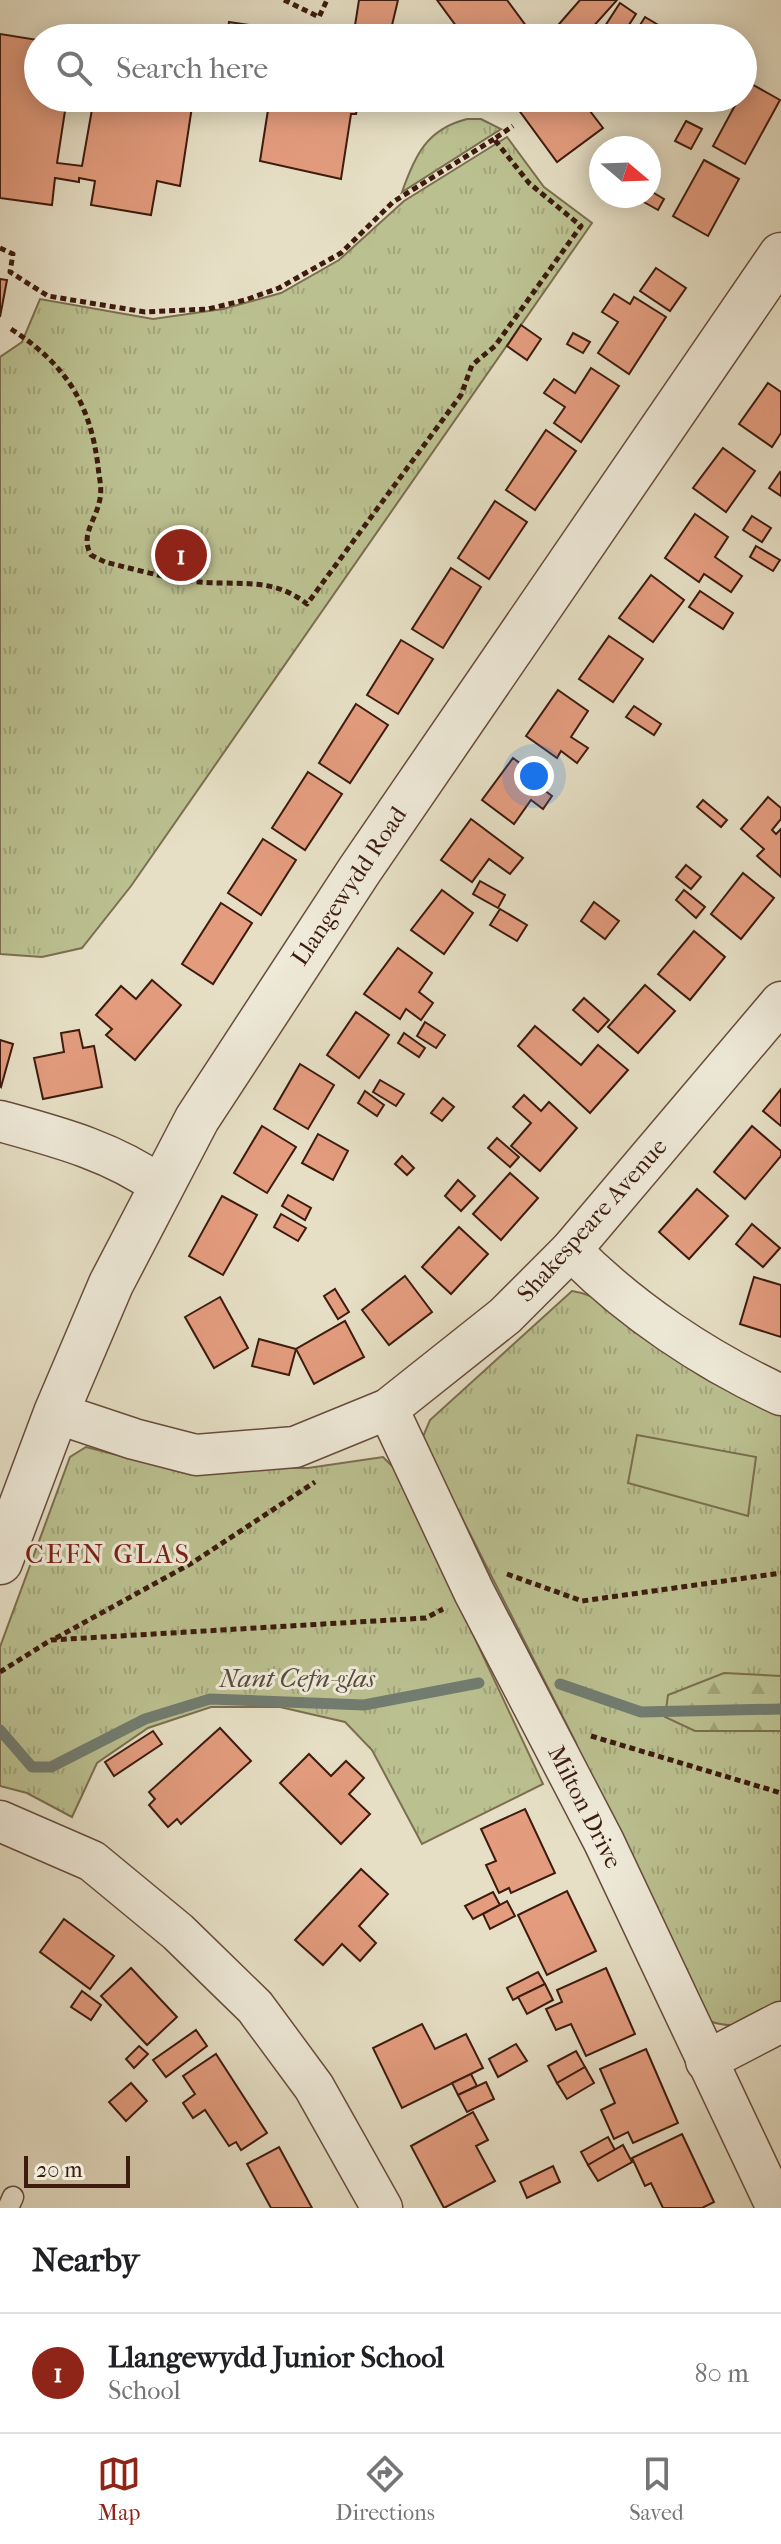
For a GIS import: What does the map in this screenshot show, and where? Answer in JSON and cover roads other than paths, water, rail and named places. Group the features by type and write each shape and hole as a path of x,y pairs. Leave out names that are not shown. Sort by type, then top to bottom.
{"street":[{"name":"Llangewydd Road","path":"0,1562 56,1413 111,1284 197,1119 283,984 781,255"},
{"name":"Shakespeare Avenue","path":"56,1413 134,1439 196,1455 295,1447 388,1409 505,1316 571,1250 781,1002"},
{"path":"0,1121 88,1145 138,1169 161,1186"},
{"path":"571,1250 594,1273 691,1347 739,1376 781,1395"},
{"name":"Milton Drive","path":"388,1409 474,1592 604,1842 777,2208"},
{"path":"0,1821 92,1861 178,1932 255,2007 314,2087 382,2208"},
{"path":"706,2061 781,2022"}],"waterway":[{"name":"Nant Cefn-glas","path":"0,1730 32,1767 51,1767 145,1719 210,1699 364,1705 479,1683"},
{"name":"Nant Cefn-glas","path":"560,1684 641,1712 781,1709"}],"place":[{"name":"Llangewydd Junior School","path":"181,555"}],"district":[{"name":"CEFN GLAS","path":"108,1553"}]}
